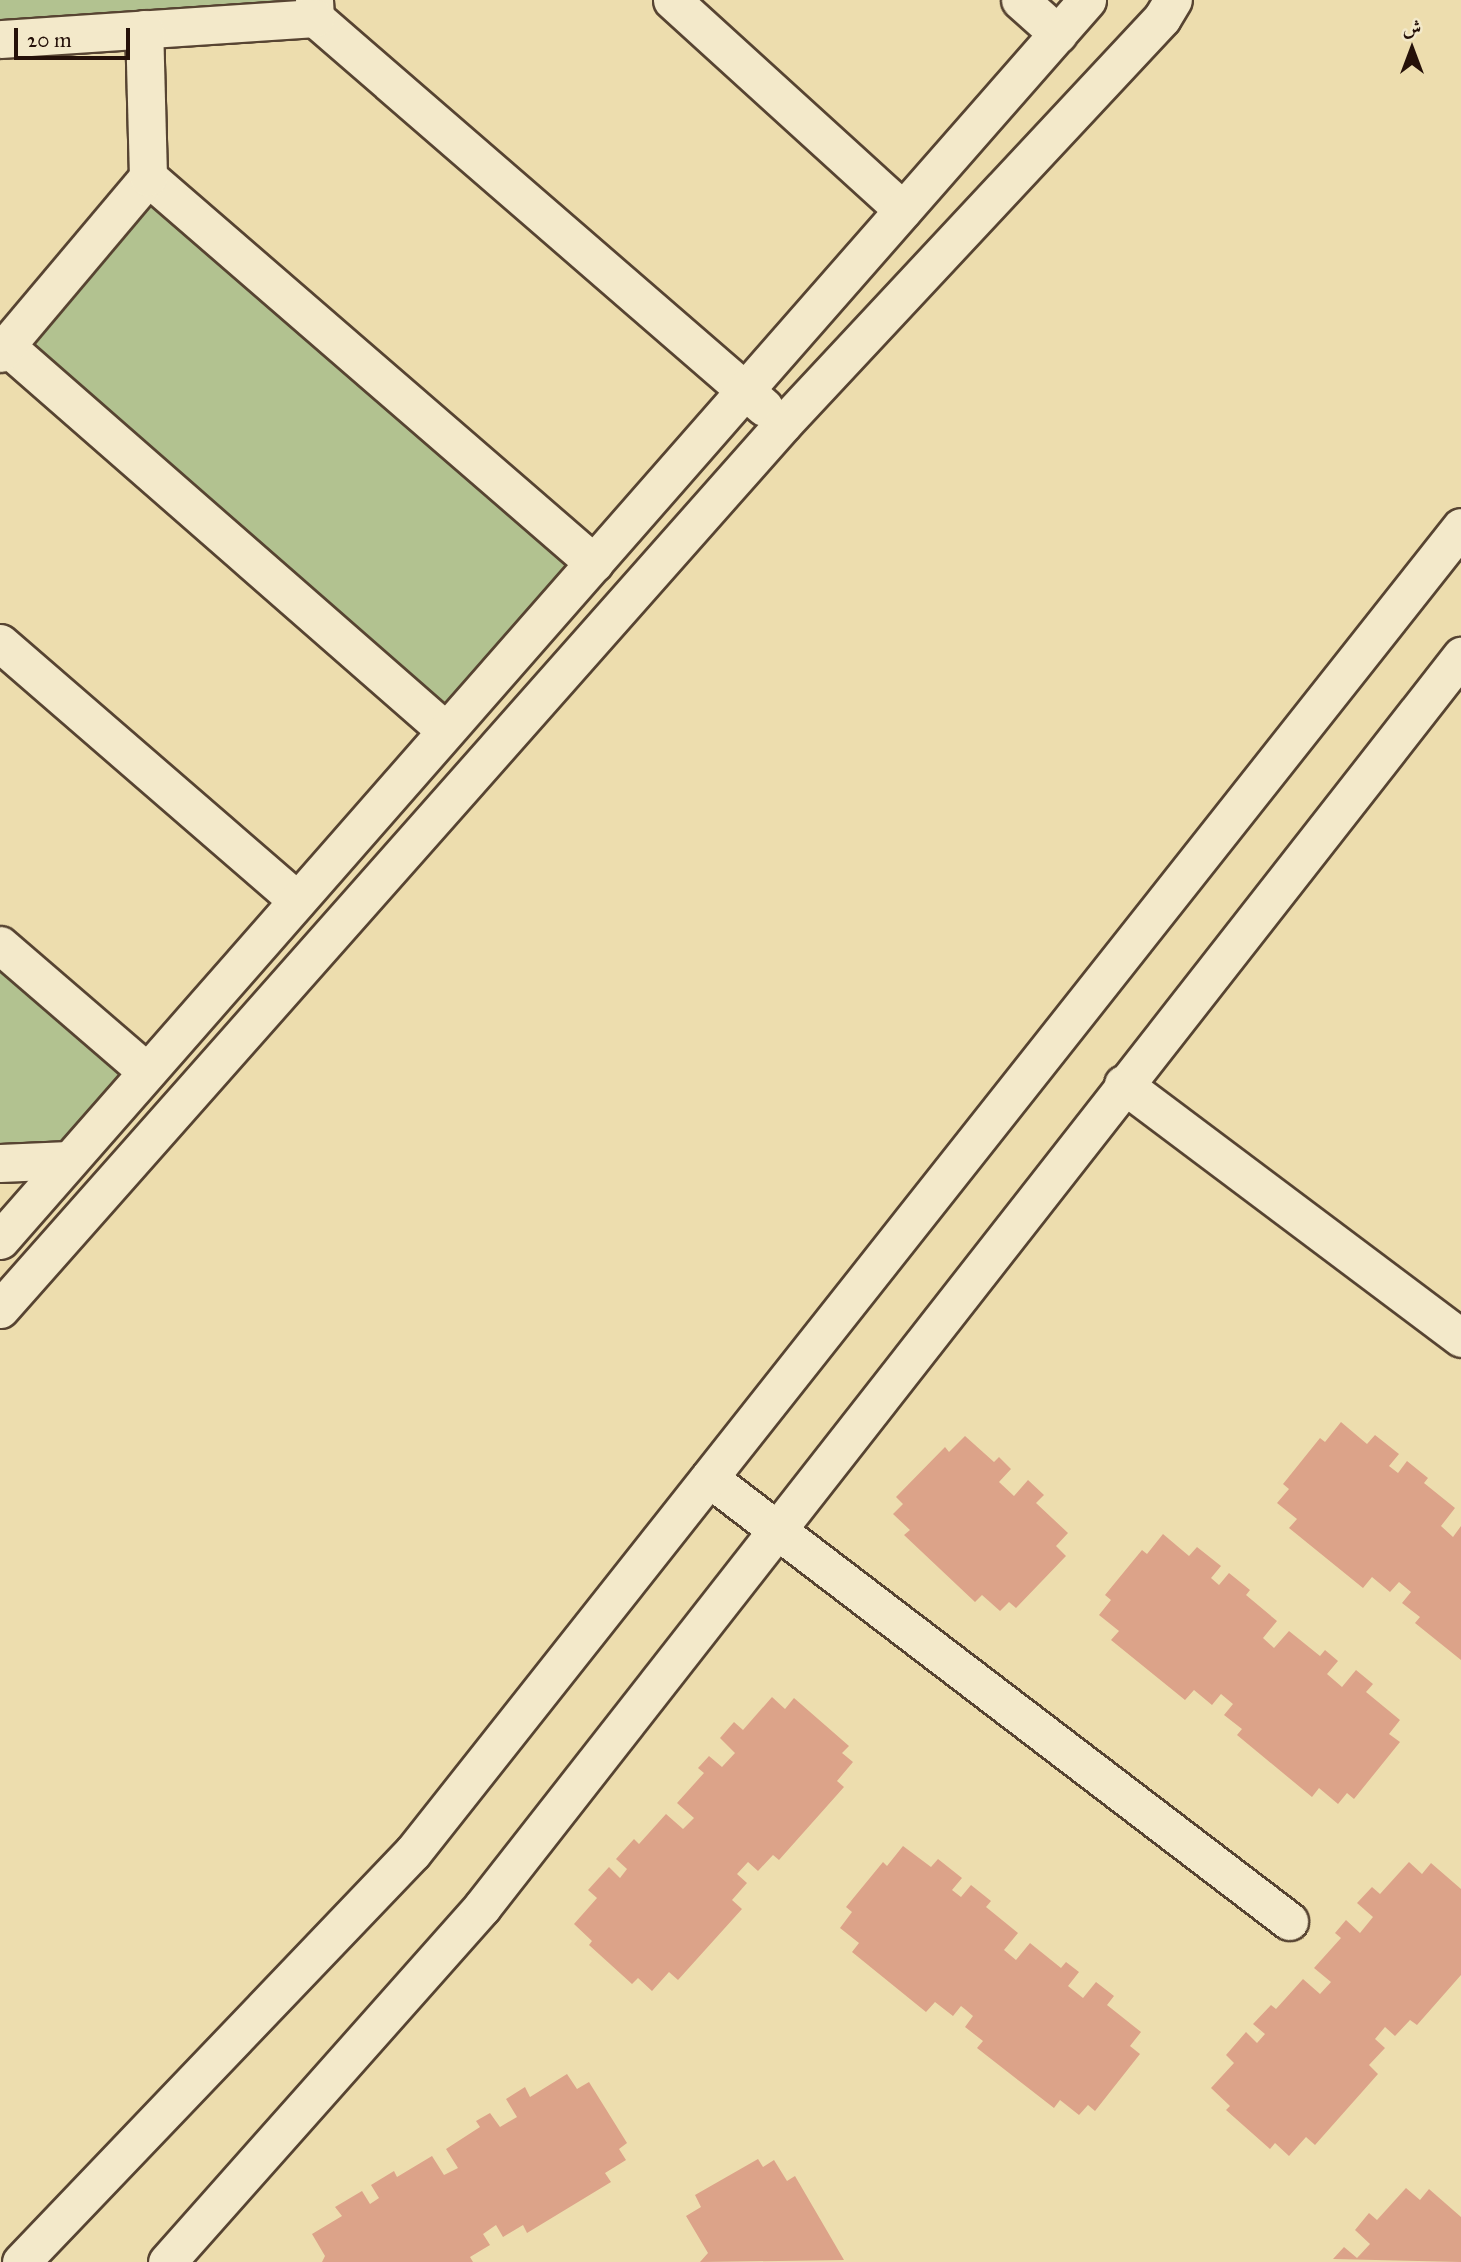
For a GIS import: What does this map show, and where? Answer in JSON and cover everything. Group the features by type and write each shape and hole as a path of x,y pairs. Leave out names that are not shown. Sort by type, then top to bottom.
{"street":[{"path":"672,0 903,211"},
{"path":"1020,0 1058,34"},
{"path":"0,1240 1087,0"},
{"path":"0,1309 783,425 1162,18 1173,0"},
{"path":"0,39 144,29 315,9 783,425"},
{"path":"144,29 148,177 3,349 445,730"},
{"path":"148,177 594,563"},
{"path":"21,2262 413,1852 1461,527"},
{"path":"0,643 297,900"},
{"path":"167,2262 482,1907 778,1533 1123,1084 1461,656"},
{"path":"0,945 147,1072"},
{"path":"1123,1084 1461,1338"},
{"path":"0,1163 69,1160"},
{"path":"709,1478 1289,1921"}],"green space":[{"path":"0,0 314,0 0,39"},
{"path":"148,177 593,564 448,731 3,344"},
{"path":"0,945 147,1072 69,1160 0,1163"}],"building":[{"path":"1341,1422 1367,1444 1375,1435 1399,1454 1389,1466 1398,1473 1407,1461 1428,1478 1424,1483 1455,1508 1441,1526 1453,1537 1461,1526 1461,1660 1415,1623 1420,1617 1402,1603 1411,1592 1399,1582 1390,1592 1372,1577 1363,1588 1289,1528 1297,1519 1277,1503 1289,1489 1283,1484 1320,1438 1325,1442"},
{"path":"965,1436 994,1462 999,1457 1011,1469 999,1482 1014,1496 1028,1480 1044,1495 1036,1503 1068,1533 1056,1546 1066,1556 1016,1608 1009,1602 1000,1611 982,1595 975,1602 904,1535 910,1530 893,1514 903,1504 896,1497 945,1447 949,1452"},
{"path":"1163,1534 1189,1556 1197,1547 1221,1566 1211,1578 1219,1585 1229,1573 1250,1590 1246,1595 1277,1621 1263,1638 1274,1648 1289,1631 1320,1656 1325,1650 1338,1661 1327,1674 1342,1687 1356,1670 1373,1684 1366,1692 1400,1720 1389,1734 1400,1742 1354,1799 1347,1793 1338,1804 1319,1788 1312,1797 1237,1735 1242,1729 1224,1715 1233,1704 1221,1694 1212,1705 1194,1690 1185,1700 1111,1640 1119,1631 1099,1615 1111,1600 1105,1595 1142,1550 1147,1554"},
{"path":"772,1697 785,1709 794,1698 849,1746 842,1753 853,1762 837,1781 844,1787 779,1860 773,1855 758,1871 748,1862 737,1874 747,1883 732,1900 742,1909 678,1980 669,1972 652,1991 638,1978 632,1984 589,1945 592,1941 574,1924 597,1898 588,1890 609,1867 620,1878 627,1869 616,1859 634,1839 639,1844 666,1814 683,1829 694,1818 677,1803 704,1773 698,1768 709,1756 722,1767 735,1753 720,1738 734,1722 743,1730"},
{"path":"903,1846 931,1867 938,1859 962,1878 952,1890 961,1897 971,1885 991,1901 986,1907 1018,1933 1004,1950 1016,1960 1030,1943 1061,1968 1066,1962 1079,1972 1068,1986 1083,1998 1096,1982 1114,1996 1107,2005 1141,2032 1130,2046 1140,2054 1095,2111 1088,2105 1079,2115 1060,2100 1054,2108 977,2048 983,2041 965,2027 973,2016 961,2006 953,2016 935,2002 926,2012 852,1952 859,1943 840,1928 852,1912 846,1907 883,1862 887,1866"},
{"path":"1409,1862 1422,1874 1431,1863 1461,1889 1461,1975 1417,2025 1410,2020 1395,2036 1385,2027 1375,2039 1385,2048 1369,2065 1378,2074 1315,2145 1306,2137 1289,2156 1275,2143 1270,2149 1226,2110 1230,2106 1211,2088 1234,2063 1226,2055 1246,2032 1257,2043 1265,2034 1253,2024 1271,2005 1276,2009 1303,1979 1320,1994 1331,1982 1314,1968 1341,1938 1335,1933 1346,1920 1360,1933 1373,1917 1357,1903 1372,1887 1380,1894"},
{"path":"567,2074 577,2089 589,2082 627,2143 619,2149 626,2160 605,2173 611,2182 527,2233 523,2225 503,2237 496,2225 483,2234 490,2245 470,2257 473,2262 322,2262 325,2256 312,2234 342,2216 335,2207 362,2191 370,2204 379,2198 371,2185 394,2171 397,2177 432,2156 444,2175 458,2168 446,2149 480,2127 476,2121 490,2113 500,2127 517,2117 506,2099 525,2087 530,2097"},
{"path":"758,2159 763,2167 774,2160 787,2181 795,2176 844,2260 700,2262 708,2253 686,2216 701,2207 695,2195"},
{"path":"1406,2188 1420,2200 1429,2189 1461,2217 1461,2262 1333,2259 1344,2247 1357,2258 1370,2244 1355,2230 1369,2213 1377,2220"}]}
